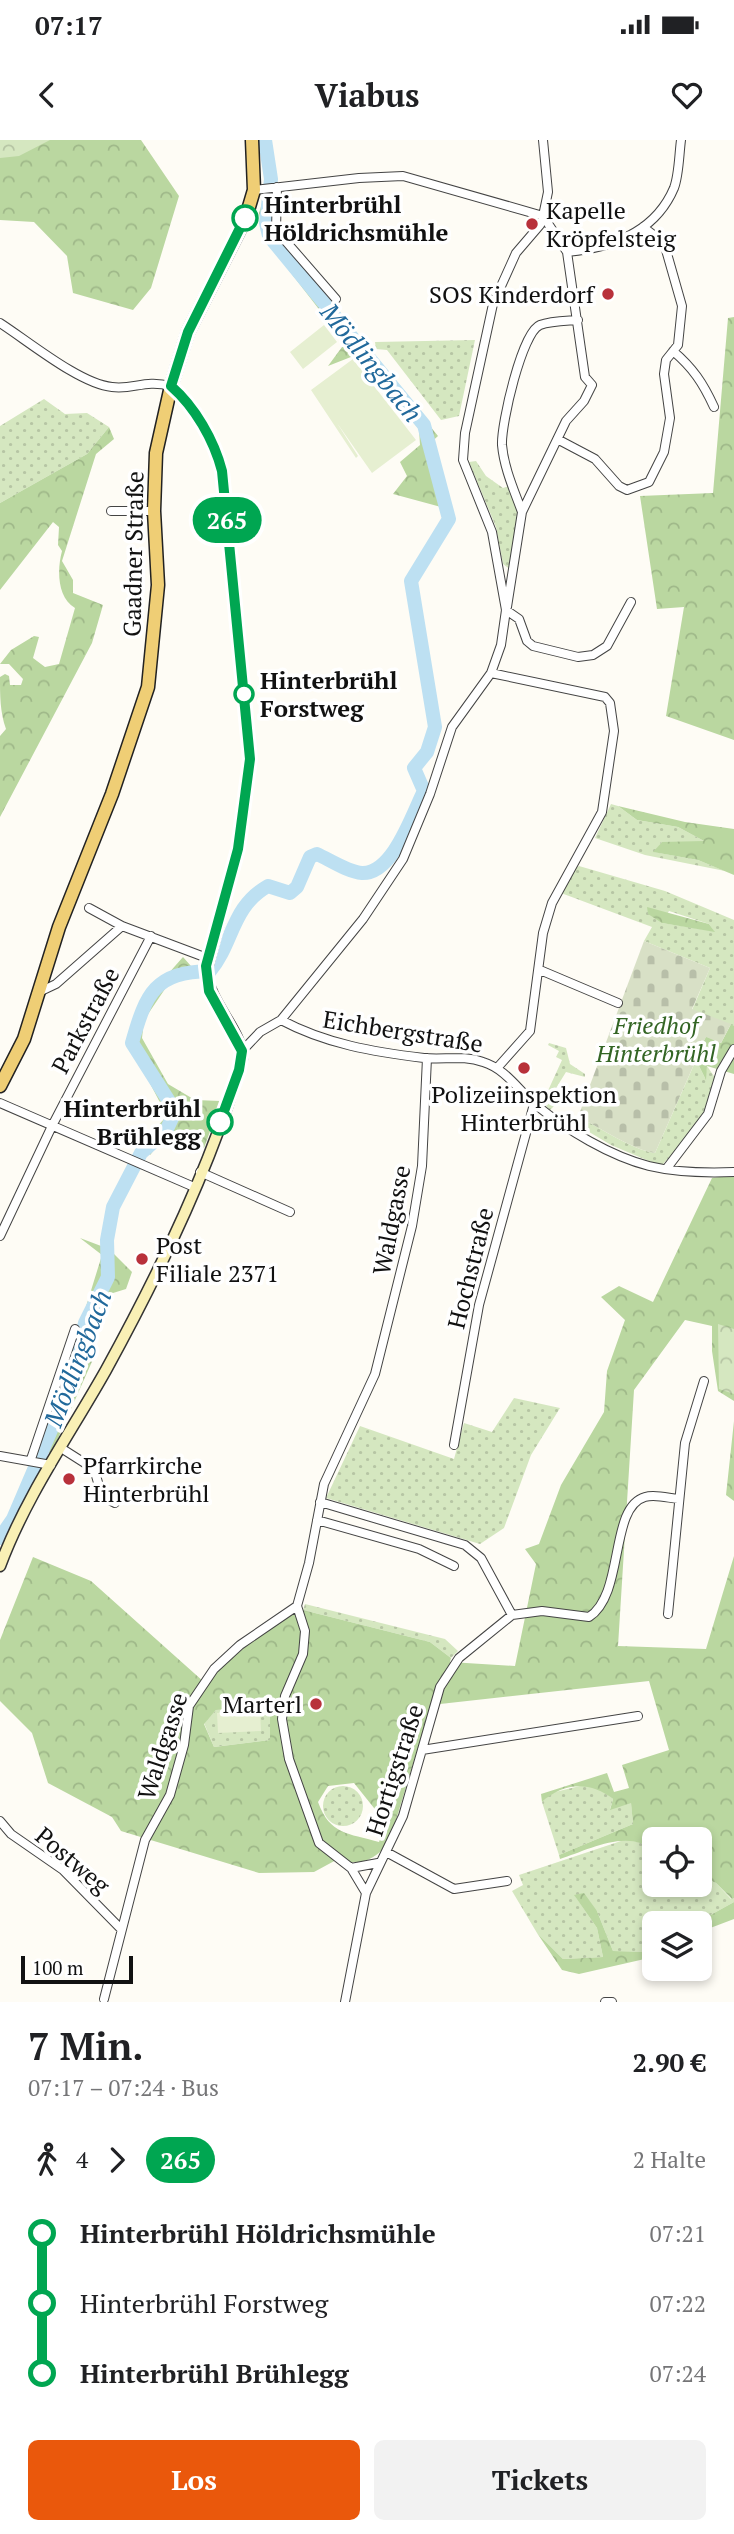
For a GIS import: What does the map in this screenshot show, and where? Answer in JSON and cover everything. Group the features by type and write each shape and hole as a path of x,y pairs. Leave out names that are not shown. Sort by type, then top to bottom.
{"main road":[{"name":"Gaadner Straße","path":"0,1086 23,1039 59,927 113,794 148,687 158,585 154,511 156,453 171,386 188,332 246,217 268,188 252,140"},
{"path":"0,1566 48,1464 61,1448 154,1277 200,1172 239,1070 242,1051 209,991 206,966 229,890 238,849 250,759 222,471 215,448 195,414 171,386"}],"street":[{"path":"543,140 548,192 543,216 540,225 516,253 493,304 465,433 463,460 492,533 506,610 519,619 527,641 533,646 578,657 593,655 607,646 631,601"},
{"path":"568,252 602,249 643,227 657,215 674,187 681,140"},
{"path":"242,1051 260,1032 281,1020 363,919 403,859 430,794 452,727 491,673 501,645 522,512 566,421 584,401 592,385 585,377 568,252 543,216 403,176 268,188 276,230 336,299"},
{"path":"559,440 595,459 619,486 627,490 649,482 666,441 670,399 664,374 666,360 678,345 681,295 664,243 643,227"},
{"path":"522,512 504,457 502,443 506,411 529,334 539,325 578,320"},
{"path":"0,323 61,366 112,388 142,382 171,386"},
{"path":"673,351 690,365 702,380 714,407"},
{"path":"115,511 154,511"},
{"path":"491,673 605,697 610,703 614,731 603,812 552,903 543,933 530,1031 498,1068"},
{"path":"89,908 122,926 152,936 206,966"},
{"path":"37,994 56,984 122,926"},
{"name":"Parkstraße","path":"0,1236 52,1126 152,936"},
{"path":"540,970 618,1003"},
{"name":"Eichbergstraße","path":"281,1020 313,1037 339,1044 427,1058 465,1058 498,1068 534,1104 567,1127 618,1154 649,1166 734,1172"},
{"path":"667,1168 708,1114 721,1071 734,1049"},
{"name":"Waldgasse","path":"105,2001 145,1840 170,1795 193,1698 214,1669 240,1645 297,1606 320,1502 330,1472 375,1374 412,1226 422,1166 427,1058"},
{"path":"0,1103 144,1163 194,1187"},
{"name":"Hochstraße","path":"454,1445 482,1294 534,1104"},
{"path":"200,1172 290,1212"},
{"path":"33,1460 75,1329"},
{"path":"668,1614 685,1443 704,1381"},
{"path":"61,1448 93,1469 102,1496 115,1503"},
{"path":"0,1456 48,1464"},
{"path":"320,1502 465,1545 481,1558 512,1615 542,1611 589,1617 600,1610 608,1595 628,1511 638,1500 648,1496 678,1499"},
{"path":"317,1520 419,1549 454,1566"},
{"path":"297,1606 305,1631 303,1654 285,1696 282,1719 289,1759 319,1843 351,1868 366,1892"},
{"name":"Hortigstraße","path":"345,2002 366,1892 378,1863 388,1853 403,1816 440,1687 453,1668 483,1637 512,1615"},
{"path":"422,1750 638,1716"},
{"name":"Postweg","path":"0,1821 11,1834 63,1870 121,1928"},
{"path":"388,1853 454,1889 507,1881"},
{"path":"351,1868 378,1863"},
{"path":"605,2002 612,2002"}],"green space":[{"path":"0,140 141,140 179,196 151,288 133,310 73,293 67,256 34,222 0,220"},
{"path":"0,140 50,140 19,156 0,158"},
{"path":"273,193 270,212 274,236 438,436 426,447 441,507 393,494 407,476 400,462 420,445 419,429 356,355 328,366 345,343 264,238 259,213 265,194"},
{"path":"734,317 734,740 666,716 684,607 657,609 640,496 713,493 728,318"},
{"path":"324,325 337,342 303,369 290,352"},
{"path":"475,340 459,416 441,420 387,350 376,349 375,342"},
{"path":"353,359 416,440 372,473 337,423 358,456 356,458 311,390"},
{"path":"44,399 65,414 87,413 109,427 87,454 0,503 0,426"},
{"path":"109,427 114,439 96,454 62,561 73,580 73,593 103,605 92,643 0,817 0,736 6,729 1,710 0,677 5,674 9,676 10,685 21,685 23,679 9,664 0,664 11,650 34,636 39,637 33,658 45,667 59,664 75,608 62,590 59,574 62,551 58,545 59,527 53,522 0,590 0,503 87,454"},
{"path":"476,461 486,476 503,488 509,486 518,508 511,570 503,564 496,527 469,462"},
{"path":"611,804 637,820 678,827 706,842 662,842 654,852 698,860 725,871 645,855 595,838"},
{"path":"618,806 685,822 734,829 734,875 698,860 653,852 662,842 704,841 678,827 637,820"},
{"path":"579,866 665,891 734,920 734,1026 692,1010 710,968 644,941 652,927 561,893 572,871","holes":["669,911 709,924 714,931 662,923"]},
{"path":"647,907 709,924 715,932 662,923 648,914"},
{"name":"Friedhof Hinterbrühl","path":"644,941 710,968 692,1009 731,1024 721,1043 706,1037 655,1153 626,1143 578,1117"},
{"path":"183,957 198,974 167,986 144,1020 142,1038 168,1084 195,1100 221,1101 204,1148 168,1133 150,1155 144,1145 148,1136 167,1116 129,1043 160,983"},
{"path":"731,1024 734,1026 734,1074 707,1066 706,1080 696,1060 706,1036 721,1043"},
{"path":"549,1043 566,1048 570,1064 585,1074 585,1077 566,1072 550,1098 555,1105 550,1110 539,1099 538,1092 546,1095 562,1060 556,1057 559,1051 548,1045"},
{"path":"696,1060 705,1078 707,1066 718,1082 708,1114 663,1164 656,1164 611,1145 574,1123 578,1117 626,1143 655,1153"},
{"path":"734,1175 734,1401 718,1391 712,1351 712,1326 685,1320 634,1390 618,1646 706,1649 734,1556 734,1898 712,1881 712,1827 642,1827 642,1844 633,1841 608,1843 560,1859 559,1855 633,1824 631,1803 610,1810 613,1799 596,1789 577,1786 568,1788 550,1795 542,1802 541,1794 607,1773 614,1792 629,1788 622,1765 669,1750 649,1681 431,1705 389,1843 372,1858 360,1862 338,1859 314,1872 259,1873 121,1831 112,1817 48,1783 32,1733 0,1701 0,1640 33,1557 91,1581 204,1682 263,1633 303,1610 430,1642 451,1658 450,1662 515,1666 536,1564 525,1549 539,1544 561,1485 604,1412 607,1371 625,1320 601,1297 619,1286 653,1302 712,1178","holes":["270,1707 270,1740 214,1747 204,1724 216,1710","354,1783 386,1823 379,1842 349,1834 328,1821 318,1802 328,1786"]},
{"path":"80,1238 109,1249 132,1272 126,1289 100,1297 84,1329 94,1357 52,1452 40,1455 102,1255"},
{"path":"718,1324 734,1329 734,1394 719,1389"},
{"path":"514,1398 560,1408 531,1455 504,1528 480,1544 326,1498 360,1426 454,1459 464,1423 492,1432"},
{"path":"734,1421 734,1501 726,1495"},
{"path":"305,1604 445,1639 458,1651 451,1658 430,1642 303,1610"},
{"path":"271,1707 270,1740 214,1747 204,1723 216,1710"},
{"path":"260,1711 261,1731 218,1733 217,1713"},
{"path":"584,1785 600,1788 613,1799 610,1809 631,1802 633,1824 559,1855 542,1802 551,1793"},
{"path":"343,1786 357,1792 363,1806 357,1820 343,1826 329,1820 323,1806 329,1792"},
{"path":"627,1839 642,1843 642,1897 712,1897 712,1881 731,1899 734,1898 734,1902 712,1914 712,1911 642,1911 642,1952 613,1951 597,1911 575,1896 597,1928 603,1957 563,1959 537,1933 512,1891 523,1885 519,1875"},
{"path":"584,1893 597,1911 613,1951 642,1952 642,1960 579,1974 562,1970 537,1933 563,1959 603,1957 597,1928 574,1895"},
{"path":"734,1902 734,1919 712,1927 712,1914"}],"waterway":[{"name":"Mödlingbach","path":"0,1538 13,1519 66,1395 85,1323 108,1277 107,1240 113,1207 141,1153 166,1131 173,1116 172,1106 132,1043 148,999 165,981 191,972 210,971 247,904 268,886 290,893 297,887 310,857 317,854 362,873 373,871 383,864 400,841 424,791 414,768 427,752 435,727 411,581 449,519 424,425 269,236 266,223 271,179 265,140"}],"bus line":[{"name":"265","path":"220,1122 239,1070 242,1051 209,991 206,966 229,890 238,849 250,759 222,471 215,448 195,414 171,386 188,332 245,218"}],"place":[{"name":"Hinterbrühl Höldrichsmühle","path":"245,218"},
{"name":"Kapelle Kröpfelsteig","path":"532,224"},
{"name":"SOS Kinderdorf","path":"608,294"},
{"name":"Hinterbrühl Forstweg","path":"244,694"},
{"name":"Polizeiinspektion Hinterbrühl","path":"524,1068"},
{"name":"Hinterbrühl Brühlegg","path":"220,1122"},
{"name":"Post Filiale 2371","path":"142,1259"},
{"name":"Pfarrkirche Hinterbrühl","path":"69,1479"},
{"name":"Marterl","path":"316,1704"}]}
